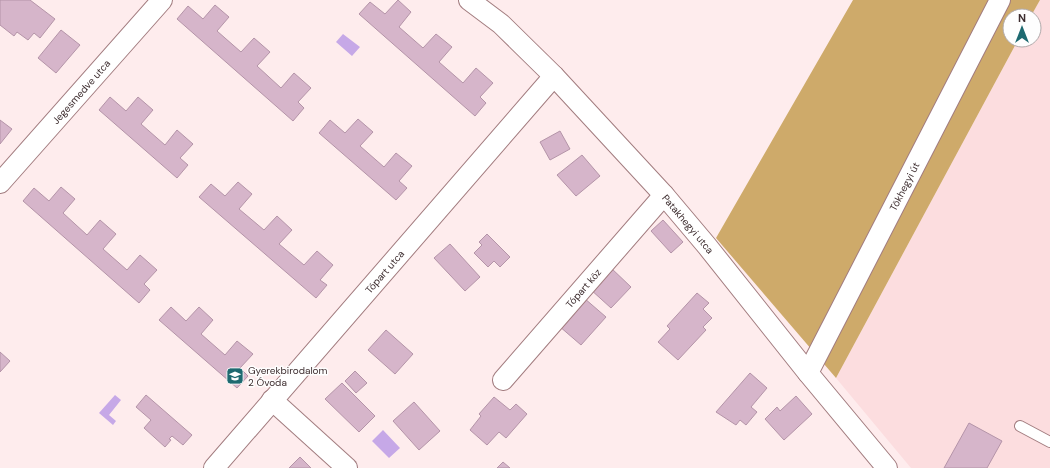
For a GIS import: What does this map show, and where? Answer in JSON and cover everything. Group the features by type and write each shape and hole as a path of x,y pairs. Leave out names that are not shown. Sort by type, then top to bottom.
{"street":[{"name":"Jegesmedve utca","path":"0,183 162,0"},
{"name":"Patakhegyi utca","path":"469,0 501,24 554,76 664,195 886,468"},
{"name":"Tökhegyi út","path":"808,373 1000,0"},
{"name":"Tópart utca","path":"214,468 554,76"},
{"name":"Tópart köz","path":"503,380 664,195"},
{"path":"272,400 347,468"}],"lane":[{"path":"1020,426 1050,442"}],"shaded area":[{"path":"853,0 1040,0 1036,8 1002,8 1002,48 1014,48 836,378 716,238"},
{"path":"1040,0 1050,0 1050,468 911,468 836,378 1014,48 1042,48 1042,8 1036,8"},
{"path":"343,34 360,47 352,56 336,42"},
{"path":"115,395 121,400 109,415 116,421 113,425 99,413"},
{"path":"383,430 400,448 389,458 372,441"}],"building":[{"path":"0,0 30,0 55,19 40,38 34,33 28,40 17,32 14,36 0,25"},
{"path":"398,0 411,12 399,27 423,48 436,34 452,47 439,62 463,83 476,68 493,83 480,97 486,103 475,116 359,14 370,2 385,14"},
{"path":"215,5 229,17 217,31 241,52 254,38 270,52 257,66 281,88 294,73 311,88 298,102 304,108 293,121 177,19 188,6 203,19"},
{"path":"61,30 80,45 56,73 38,58"},
{"path":"110,97 126,111 138,97 153,110 141,124 165,145 177,130 193,144 180,158 188,165 177,178 99,110"},
{"path":"358,119 373,132 360,146 384,167 396,153 412,166 399,181 407,188 396,200 319,133 330,120 345,133"},
{"path":"0,120 12,129 0,144"},
{"path":"560,131 570,149 550,160 540,142"},
{"path":"582,155 600,176 576,196 557,175"},
{"path":"238,182 252,194 239,209 264,230 277,216 292,230 279,244 304,265 317,251 333,265 320,280 327,285 316,298 199,197 211,184 225,196"},
{"path":"61,187 75,199 63,213 87,235 100,220 116,234 103,249 127,270 140,255 157,270 144,284 150,290 139,303 23,201 34,188 49,201"},
{"path":"663,220 683,242 671,253 651,231"},
{"path":"487,234 510,257 500,267 494,261 488,267 474,253 482,245 479,242"},
{"path":"450,244 480,277 465,291 434,258"},
{"path":"610,267 631,287 611,308 590,289"},
{"path":"697,293 709,303 703,309 712,318 703,327 706,330 678,360 658,342 670,329 667,326"},
{"path":"584,298 606,317 581,345 559,326"},
{"path":"171,307 186,321 199,307 213,320 201,334 225,355 237,341 253,354 240,368 248,376 237,388 159,320"},
{"path":"386,330 413,354 395,374 368,350"},
{"path":"0,352 10,361 0,372"},
{"path":"355,371 367,383 356,393 345,381"},
{"path":"750,373 767,388 751,407 757,412 746,425 740,420 736,425 716,412"},
{"path":"342,383 375,416 359,432 325,399"},
{"path":"146,395 192,435 183,445 172,436 169,439 171,440 165,447 144,428 151,420 136,407"},
{"path":"796,396 812,414 784,440 765,419 777,407 780,411"},
{"path":"494,397 510,410 516,404 527,414 506,438 499,432 487,445 470,430 481,416 479,414"},
{"path":"414,402 440,431 419,450 393,421"},
{"path":"969,423 1002,441 987,468 944,468"},
{"path":"300,457 311,468 289,468"},
{"path":"503,462 510,468 497,468"}],"place":[{"name":"Gyerekbirodalom 2 Óvoda","path":"235,376"}]}
